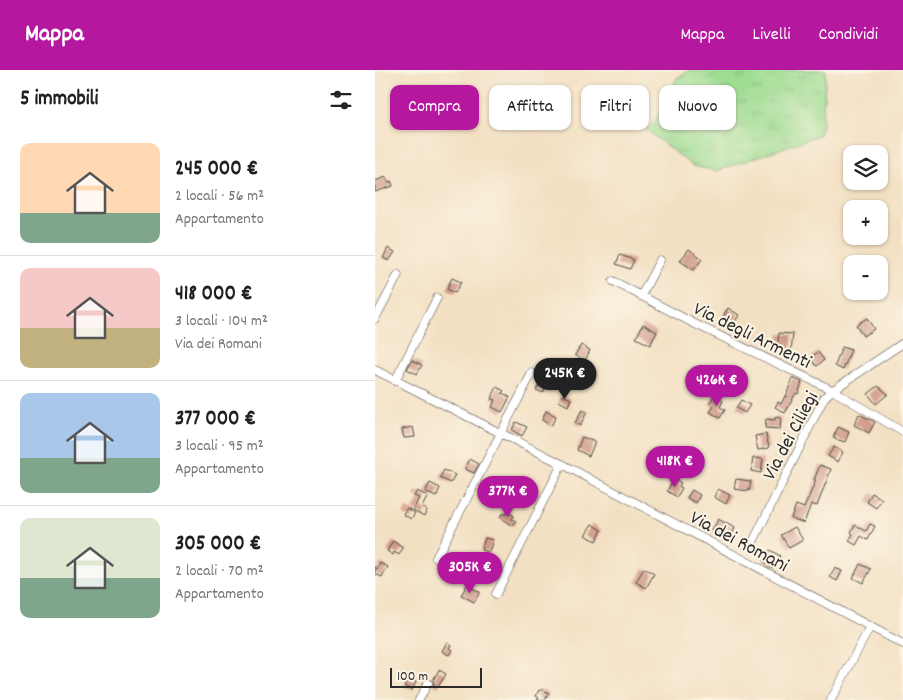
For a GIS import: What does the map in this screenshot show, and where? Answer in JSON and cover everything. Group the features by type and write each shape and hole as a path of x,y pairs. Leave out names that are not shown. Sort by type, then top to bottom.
{"street":[{"path":"641,296 660,260"},
{"path":"375,319 397,275"},
{"name":"Via degli Armenti","path":"613,281 693,323 832,390 903,432"},
{"path":"395,380 437,298"},
{"name":"Via dei Ciliegi","path":"751,546 823,400 832,390 902,345"},
{"name":"Via dei Romani","path":"375,370 562,464 903,644"},
{"path":"436,558 532,373"},
{"path":"496,594 562,464"},
{"path":"831,700 870,627"},
{"path":"419,700 428,683"}],"green space":[{"path":"689,70 826,70 822,125 819,135 717,171 693,166 646,130 649,130 649,127 659,114 659,130 736,130 736,85 674,85 677,78"}],"building":[{"path":"386,177 393,186 375,192 375,181"},
{"path":"388,248 395,252 389,261 383,258"},
{"path":"689,249 702,259 694,270 680,261"},
{"path":"620,255 634,260 630,269 616,264"},
{"path":"452,278 461,282 455,293 447,289"},
{"path":"728,308 739,315 733,325 722,318"},
{"path":"867,318 874,329 863,336 856,325"},
{"path":"643,324 657,332 650,345 636,338"},
{"path":"779,333 793,334 791,351 777,349"},
{"path":"581,345 590,350 585,361 575,355"},
{"path":"842,347 851,350 843,370 835,366"},
{"path":"818,352 824,360 817,366 810,358"},
{"path":"412,360 422,365 417,374 407,369"},
{"path":"543,378 549,381 543,393 536,390"},
{"path":"792,378 802,382 798,394 796,393 785,413 775,407 778,402 781,404 786,397"},
{"path":"878,386 888,394 876,404 868,394"},
{"path":"497,387 504,391 502,393 510,397 502,412 492,407 495,400 491,399"},
{"path":"562,395 571,399 568,406 559,401"},
{"path":"714,396 723,401 720,407 725,410 720,418 710,412 714,406 709,404"},
{"path":"741,400 750,405 745,413 736,408"},
{"path":"582,410 587,412 580,426 575,423"},
{"path":"546,411 556,416 551,426 542,420"},
{"path":"859,414 875,422 869,433 854,425"},
{"path":"775,417 781,418 780,429 765,428 766,419 775,420"},
{"path":"516,422 527,427 522,436 512,430"},
{"path":"413,427 415,437 404,438 402,429"},
{"path":"838,427 849,432 845,442 833,438"},
{"path":"766,434 769,448 758,450 755,436"},
{"path":"582,437 595,442 589,456 577,450"},
{"path":"834,447 843,452 838,462 828,456"},
{"path":"680,455 686,458 682,466 675,463"},
{"path":"753,458 763,459 761,473 751,471"},
{"path":"470,459 479,464 474,473 465,469"},
{"path":"820,465 831,469 817,506 811,504 804,523 791,518 796,505 804,508"},
{"path":"444,470 455,475 451,483 440,478"},
{"path":"514,478 524,484 517,496 507,491"},
{"path":"674,479 681,483 679,486 682,488 677,497 667,491"},
{"path":"736,479 751,481 749,491 734,489"},
{"path":"430,483 440,488 436,497 425,492"},
{"path":"718,489 730,495 726,504 714,497"},
{"path":"692,490 700,495 696,503 687,498"},
{"path":"417,491 428,496 422,507 427,510 424,516 413,510 419,498 414,496"},
{"path":"872,493 882,499 876,508 867,502"},
{"path":"407,508 415,513 411,519 403,514"},
{"path":"507,511 514,516 512,519 516,521 513,526 500,518 502,513 505,515"},
{"path":"718,519 735,528 729,540 712,531"},
{"path":"592,524 602,530 596,541 585,535"},
{"path":"870,524 875,526 868,540 861,536 856,545 849,541 855,525 866,531"},
{"path":"795,527 803,540 789,548 781,535"},
{"path":"485,538 493,540 489,552 481,550"},
{"path":"393,541 403,548 399,555 394,552 393,555 387,551"},
{"path":"770,550 780,556 773,568 763,561"},
{"path":"449,552 458,557 454,566 445,561"},
{"path":"380,563 388,567 382,577 375,574 375,567 378,569"},
{"path":"860,564 871,569 863,583 853,578"},
{"path":"644,568 654,574 646,588 636,582"},
{"path":"835,568 842,571 837,581 830,577"},
{"path":"467,585 480,592 474,602 461,595"},
{"path":"447,642 451,645 449,648 452,650 449,655 442,651"},
{"path":"439,670 446,674 438,687 433,684 433,680"},
{"path":"409,678 416,682 412,690 404,686"},
{"path":"542,689 549,693 545,700 537,700 539,698 536,696 539,690 541,691"}]}
